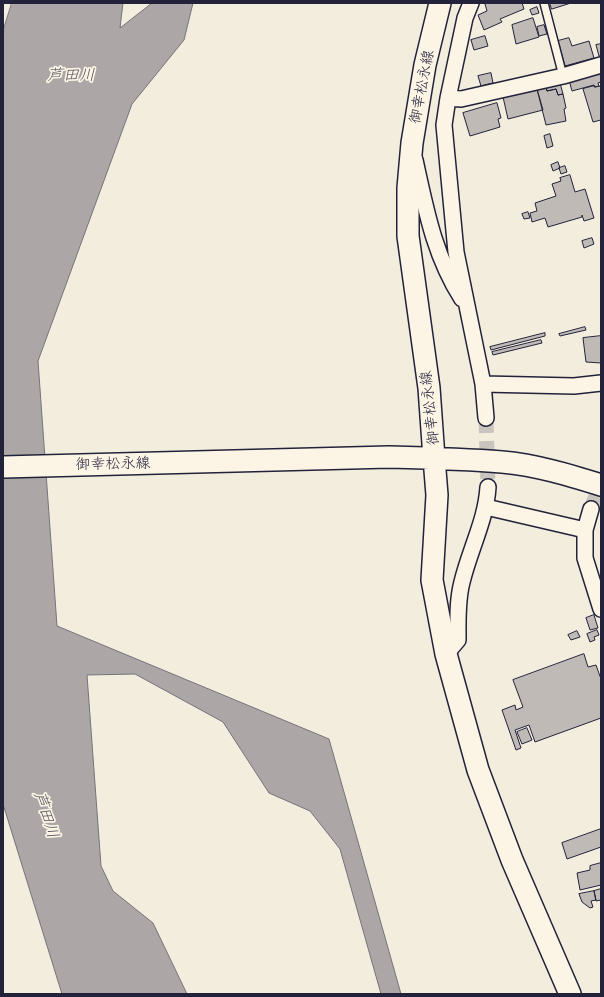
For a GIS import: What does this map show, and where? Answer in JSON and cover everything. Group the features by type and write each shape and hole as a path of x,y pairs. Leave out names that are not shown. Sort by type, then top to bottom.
{"main road":[{"name":"御幸松永線","path":"3,466 389,457 434,458 429,388 408,236 408,188 412,143 425,65 440,3"},
{"path":"570,994 512,860 478,770 446,654 432,580 437,495 434,458 504,462 563,473 601,485"}],"street":[{"path":"471,3 465,18 448,98 444,125 456,252 483,384 486,418"},
{"path":"448,98 461,99 563,76 601,65"},
{"path":"412,143 429,226 448,276 467,306"},
{"path":"483,384 574,386 601,383"},
{"path":"446,654 458,640 457,613 462,582 486,507 488,487"},
{"path":"486,507 585,530"},
{"path":"591,509 585,530 585,558 601,609"}],"lane":[{"path":"544,3 563,76"}],"water":[{"name":"芦田川","path":"12,3 123,3 120,28 152,3 193,3 184,40 132,104 38,361 57,626 329,739 401,994 381,994 340,849 310,811 269,793 223,722 135,674 87,675 101,866 113,891 153,923 187,994 62,994 3,804 3,31"}],"building":[{"path":"522,3 524,9 500,19 502,22 484,30 478,15 487,11 485,4"},
{"path":"550,3 571,3 552,9"},
{"path":"537,7 539,13 532,15 530,10"},
{"path":"533,18 539,37 516,44 512,25"},
{"path":"544,25 547,34 539,36 537,27"},
{"path":"485,36 488,46 474,50 471,40"},
{"path":"569,38 572,46 589,41 594,58 565,66 558,41"},
{"path":"601,44 601,56 599,56 596,45"},
{"path":"600,71 601,82 598,83 599,86 595,87 594,85 572,91 569,80"},
{"path":"491,73 493,83 481,86 478,76"},
{"path":"560,83 563,94 558,95 556,89 547,91 546,87"},
{"path":"601,86 601,120 593,122 583,89"},
{"path":"546,87 547,91 556,89 558,95 563,94 566,108 564,109 566,121 546,125 537,89"},
{"path":"537,89 543,110 508,119 503,97"},
{"path":"497,103 501,118 498,119 500,127 470,136 463,113"},
{"path":"550,134 553,146 547,148 544,136"},
{"path":"558,162 560,168 553,171 551,165"},
{"path":"565,166 567,172 561,174 559,168"},
{"path":"570,175 575,192 585,189 594,218 584,221 582,215 582,217 548,227 545,218 532,222 530,213 537,211 535,203 556,196 552,184 561,181 560,178"},
{"path":"528,212 530,218 524,219 522,214"},
{"path":"592,238 594,244 584,248 582,241"},
{"path":"585,327 586,330 560,336 559,334"},
{"path":"545,333 545,336 491,350 490,347"},
{"path":"601,336 601,363 586,362 583,338"},
{"path":"541,340 542,343 493,355 492,352"},
{"path":"594,615 598,628 590,630 586,618"},
{"path":"597,630 599,635 594,637 595,640 590,642 587,634"},
{"path":"577,631 580,637 571,640 568,635"},
{"path":"584,654 588,667 596,665 601,679 601,718 535,742 529,725 515,730 521,748 516,750 502,710 515,705 516,710 523,707 513,680"},
{"path":"527,728 532,740 522,744 517,732"},
{"path":"601,829 601,847 567,859 562,843"},
{"path":"601,863 601,885 580,890 577,873 590,870 590,866"},
{"path":"601,889 601,900 596,901 594,891"},
{"path":"594,891 596,900 591,901 593,907 590,908 582,902 579,894"}],"tunnel":[{"path":"486,418 488,487"},
{"path":"591,509 601,483"}]}
